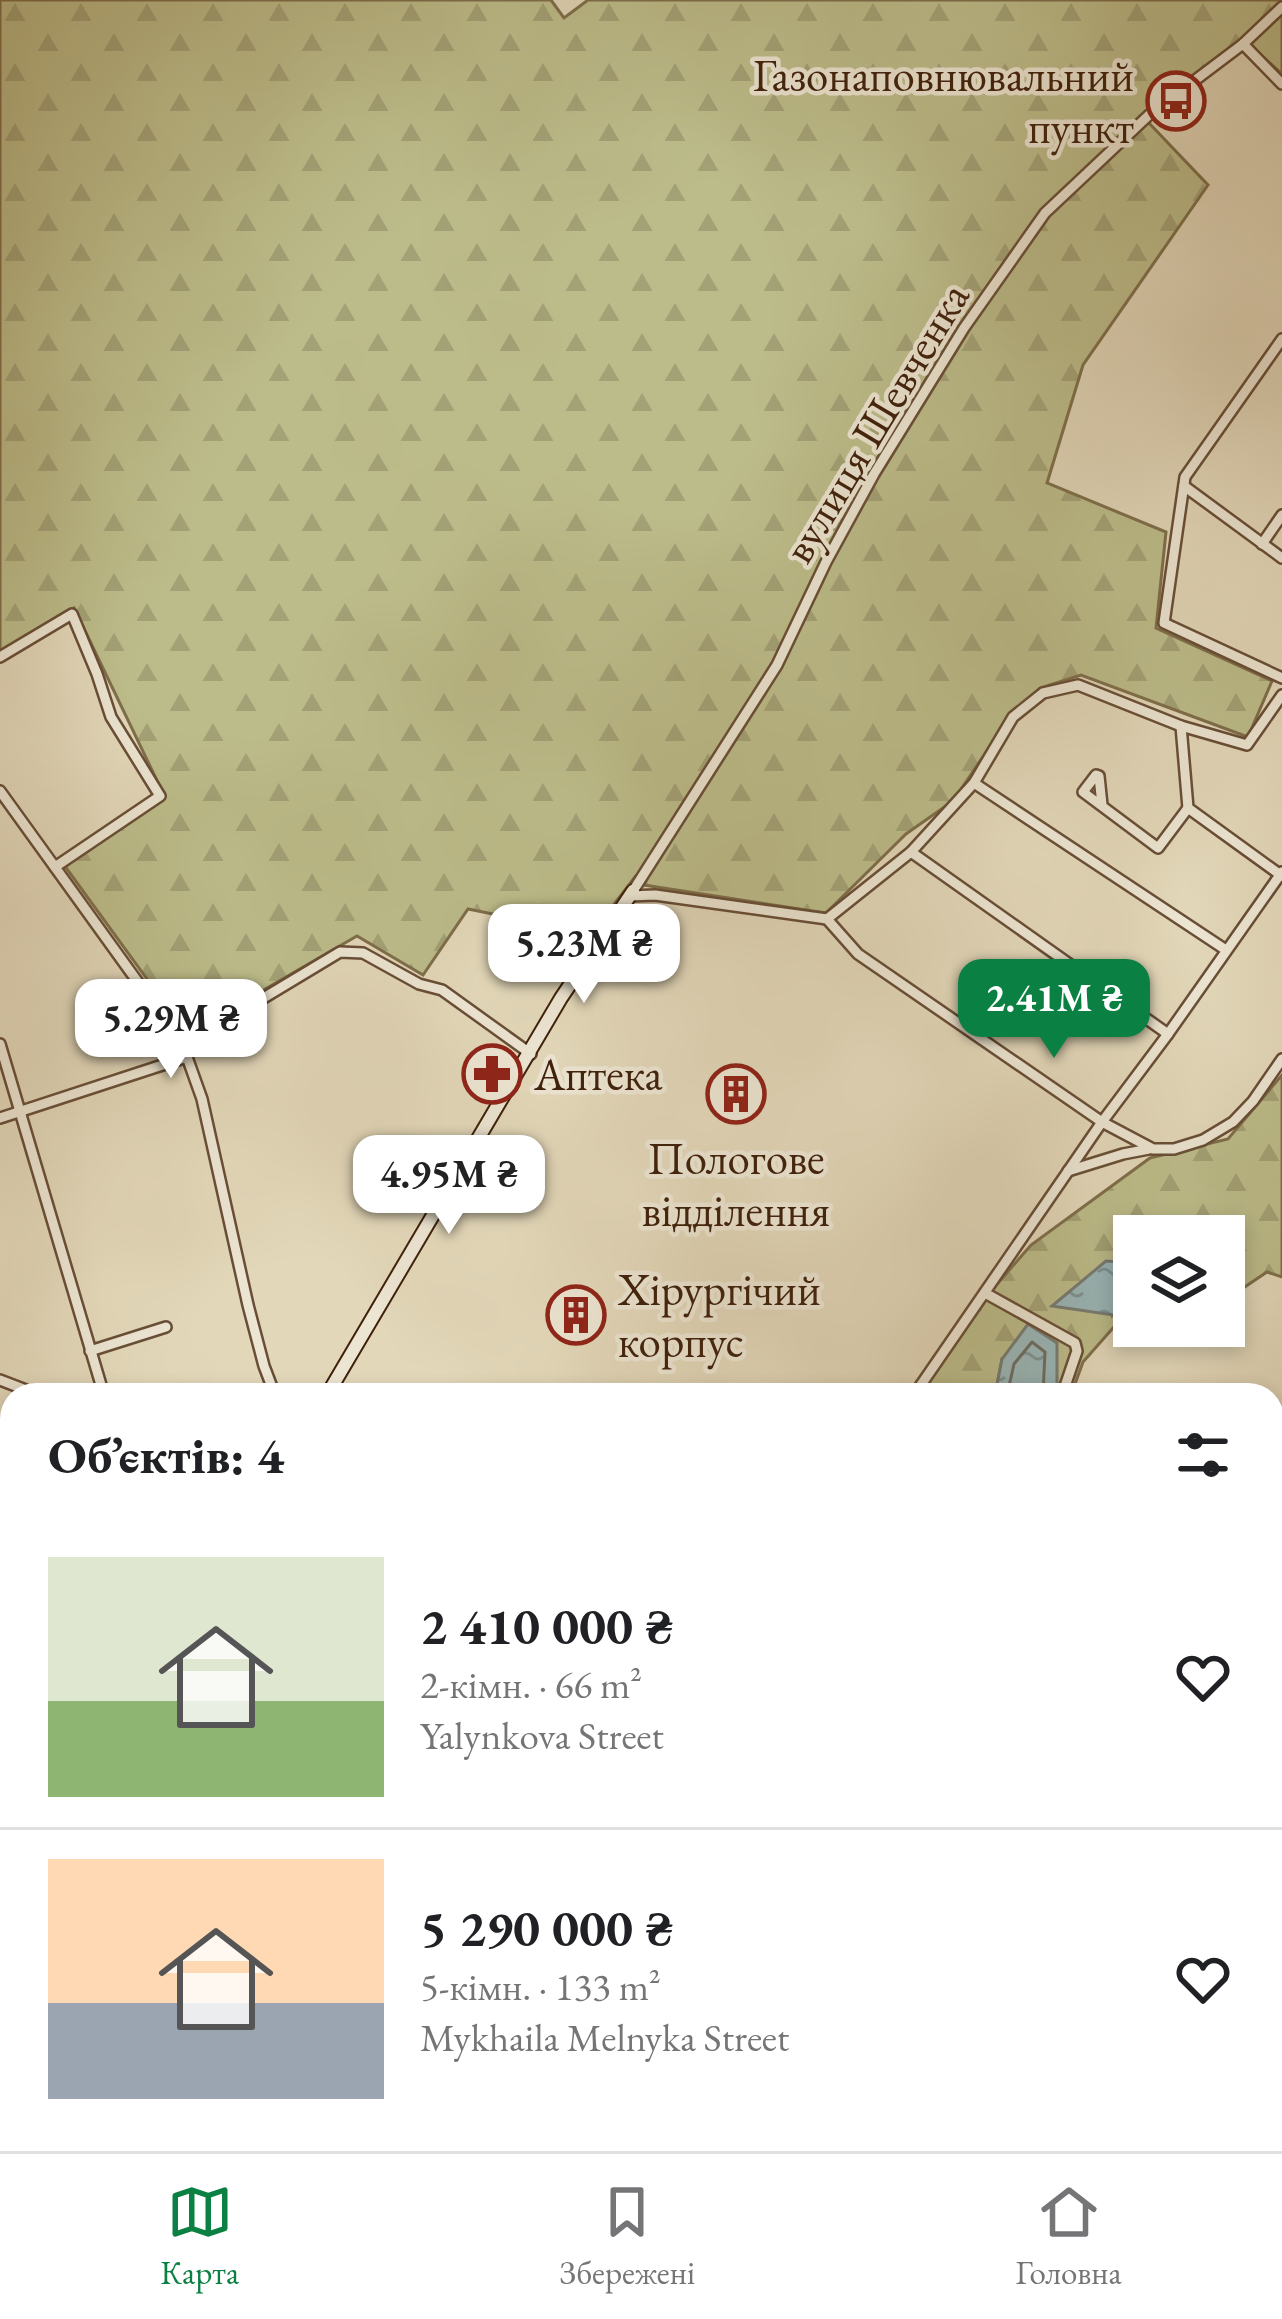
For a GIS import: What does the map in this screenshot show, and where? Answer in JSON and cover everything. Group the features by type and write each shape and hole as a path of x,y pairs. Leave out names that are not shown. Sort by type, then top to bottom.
{"street":[{"name":"вулиця Шевченка","path":"631,893 777,665 874,474 964,328 1045,213 1149,115 1243,44 1282,7"},
{"path":"1243,44 1282,84"},
{"path":"1282,339 1185,477 1164,623 1282,678"},
{"path":"1184,486 1282,558"},
{"path":"1262,544 1282,514"},
{"path":"0,657 72,614 111,717 160,796 55,867"},
{"path":"827,919 911,852 974,783 1013,717 1043,693 1078,685 1181,726 1247,745 1282,695"},
{"path":"1102,805 1158,848 1188,808 1181,726"},
{"path":"974,783 1226,950"},
{"path":"0,791 184,1052 202,1099 270,1383"},
{"path":"922,1383 1067,1171 1281,874 1188,808"},
{"path":"911,852 1168,1034"},
{"path":"333,1383 593,946 631,893 827,919 858,954 1102,1122 1153,1149"},
{"path":"0,1118 184,1052 340,952 363,953 419,984 442,991 531,1054"},
{"path":"0,1044 100,1383"},
{"path":"1067,1171 1123,1154 1174,1149 1204,1140 1233,1122 1282,1059"},
{"path":"985,1293 1075,1343 1077,1351 1066,1383"},
{"path":"90,1351 166,1327"}],"green space":[{"path":"0,0 551,0 564,18 588,0 1282,0 1282,74 1249,44 1148,122 1208,185 1083,365 1047,483 1166,532 1156,628 1272,681 1248,737 1081,675 1040,688 1012,714 953,801 906,834 826,913 644,885 635,877 591,934 468,909 423,975 357,936 187,1034 64,865 164,795 74,608 0,652"},
{"path":"1282,1075 1282,1277 1267,1272 1245,1287 1245,1215 1113,1215 1113,1328 1083,1362 1075,1383 1051,1383 1002,1359 997,1383 922,1383 958,1329 1031,1245 1150,1158 1228,1139"}],"water":[{"path":"1106,1261 1113,1261 1113,1315 1052,1306"},
{"path":"1028,1324 1057,1343 1057,1383 997,1383 1002,1359"}],"place":[{"name":"Газонаповнювальний пункт","path":"1176,101"},
{"name":"Аптека","path":"492,1074"},
{"name":"Пологове відділення","path":"736,1094"},
{"name":"Хірургічий корпус","path":"576,1315"}]}
